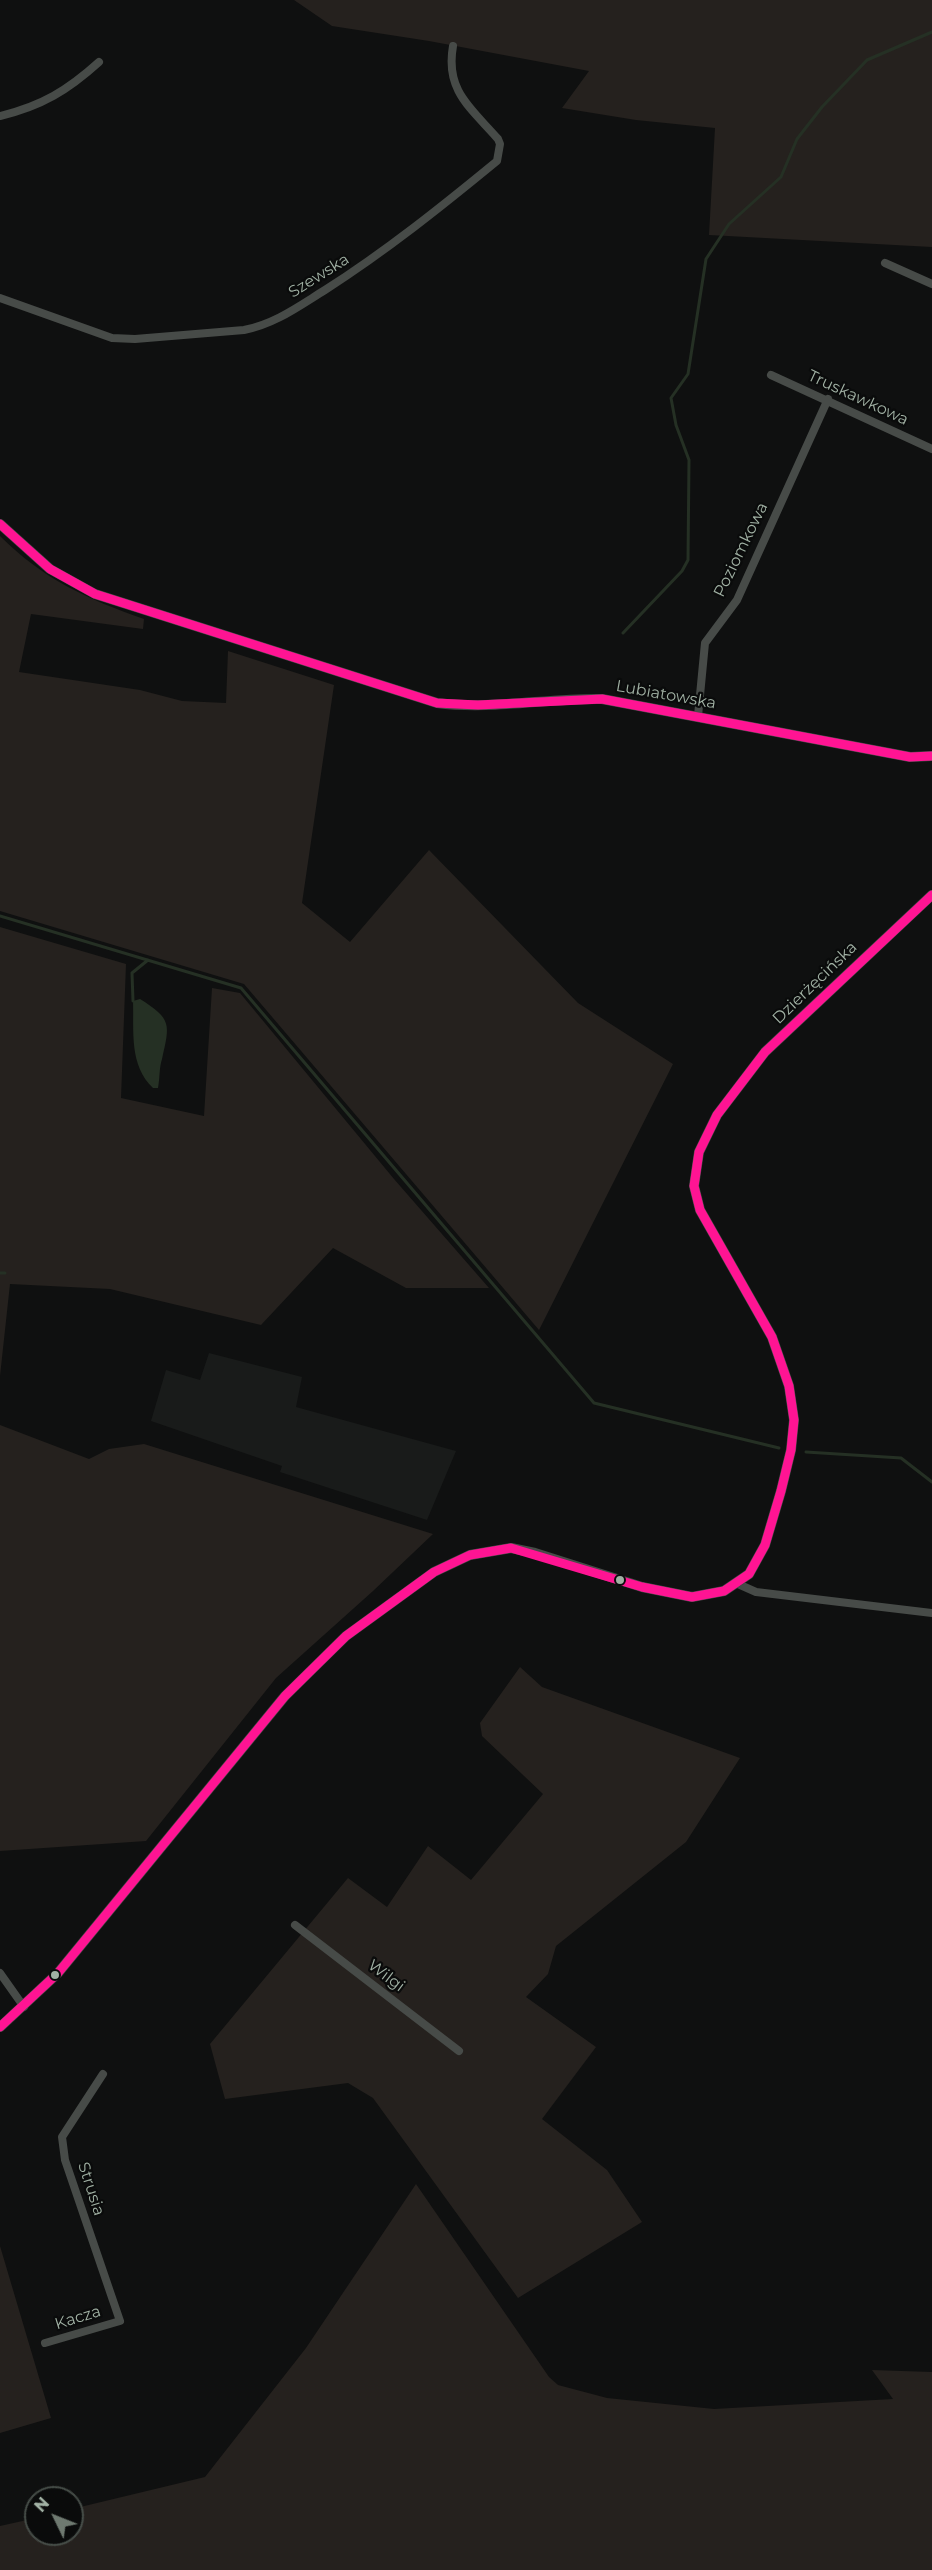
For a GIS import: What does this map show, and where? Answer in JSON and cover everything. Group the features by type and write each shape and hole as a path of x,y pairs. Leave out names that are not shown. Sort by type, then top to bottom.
{"street":[{"name":"Szewska","path":"0,298 53,319 112,338 135,339 244,330 260,327 280,318 386,251 497,161 500,144 498,139 463,101 455,87 450,72 453,46"},
{"path":"0,116 55,97 72,87 99,62"},
{"path":"885,263 932,284"},
{"name":"Truskawkowa","path":"771,375 932,448"},
{"name":"Poziomkowa","path":"698,716 705,643 737,600 828,399"},
{"name":"Lubiatowska","path":"0,524 50,569 94,594 418,698 459,706 563,698 602,699 910,757 932,756"},
{"name":"Dzierżęcińska","path":"738,1584 749,1574 765,1545 792,1450 794,1420 789,1386 772,1337 700,1210 694,1186 699,1152 717,1114 765,1052 932,895"},
{"path":"0,2027 58,1974 285,1696 346,1636 434,1572 477,1552 511,1548 642,1587 692,1597 710,1595 738,1584 756,1592 932,1613"},
{"name":"Wilgi","path":"295,1925 459,2051"},
{"path":"0,1973 24,2007"},
{"name":"Strusia","path":"103,2074 62,2137 65,2160 120,2321"},
{"name":"Kacza","path":"45,2343 120,2321"}],"shaded area":[{"path":"294,0 932,0 932,247 709,235 715,128 636,120 562,108 589,71 429,41 332,26"},
{"path":"0,536 49,576 104,604 144,619 143,629 31,614 19,672 140,690 182,701 226,703 228,651 334,685 302,903 350,942 429,850 578,1003 673,1064 539,1330 244,984 0,911"},
{"path":"0,927 126,964 121,1098 204,1116 212,988 240,993 394,1179 489,1288 406,1288 333,1248 261,1325 110,1289 10,1284 0,1376"},
{"path":"140,999 158,1012 166,1023 167,1030 158,1088 153,1088 145,1079 136,1059 133,1036 133,1001"},
{"path":"209,1353 302,1377 296,1407 456,1451 427,1520 280,1472 282,1466 151,1421 166,1370 200,1380"},
{"path":"0,1425 89,1459 109,1449 144,1444 433,1534 276,1678 146,1841 0,1851"},
{"path":"520,1667 542,1687 740,1758 686,1842 556,1946 548,1974 526,1997 596,2047 542,2119 607,2170 642,2222 518,2298 373,2098 348,2083 225,2099 210,2044 348,1878 387,1907 428,1846 471,1880 543,1794 482,1736 480,1723"},
{"path":"416,2184 549,2377 558,2385 607,2398 714,2409 893,2399 872,2370 932,2372 932,2570 0,2570 0,2526 24,2521 24,2546 84,2546 84,2506 205,2477 306,2348"},
{"path":"0,2246 51,2418 0,2433"}],"waterway":[{"path":"623,633 682,571 688,560 689,460 676,425 671,398 688,374 706,259 729,224 781,177 797,139 822,107 867,60 932,32"},
{"path":"0,916 241,988 594,1403 779,1448"},
{"path":"133,1001 132,973 148,960"},
{"path":"0,1273 5,1273"},
{"path":"806,1452 901,1458 932,1482"}],"transit line":[{"path":"0,524 50,569 95,594 437,703 478,705 602,699 910,757 932,756"},
{"path":"0,2027 58,1973 285,1696 346,1636 434,1572 470,1555 511,1548 642,1587 692,1597 724,1591 749,1574 765,1545 781,1491 791,1450 794,1420 789,1386 772,1337 700,1210 694,1186 699,1152 717,1115 765,1052 932,895"}]}
